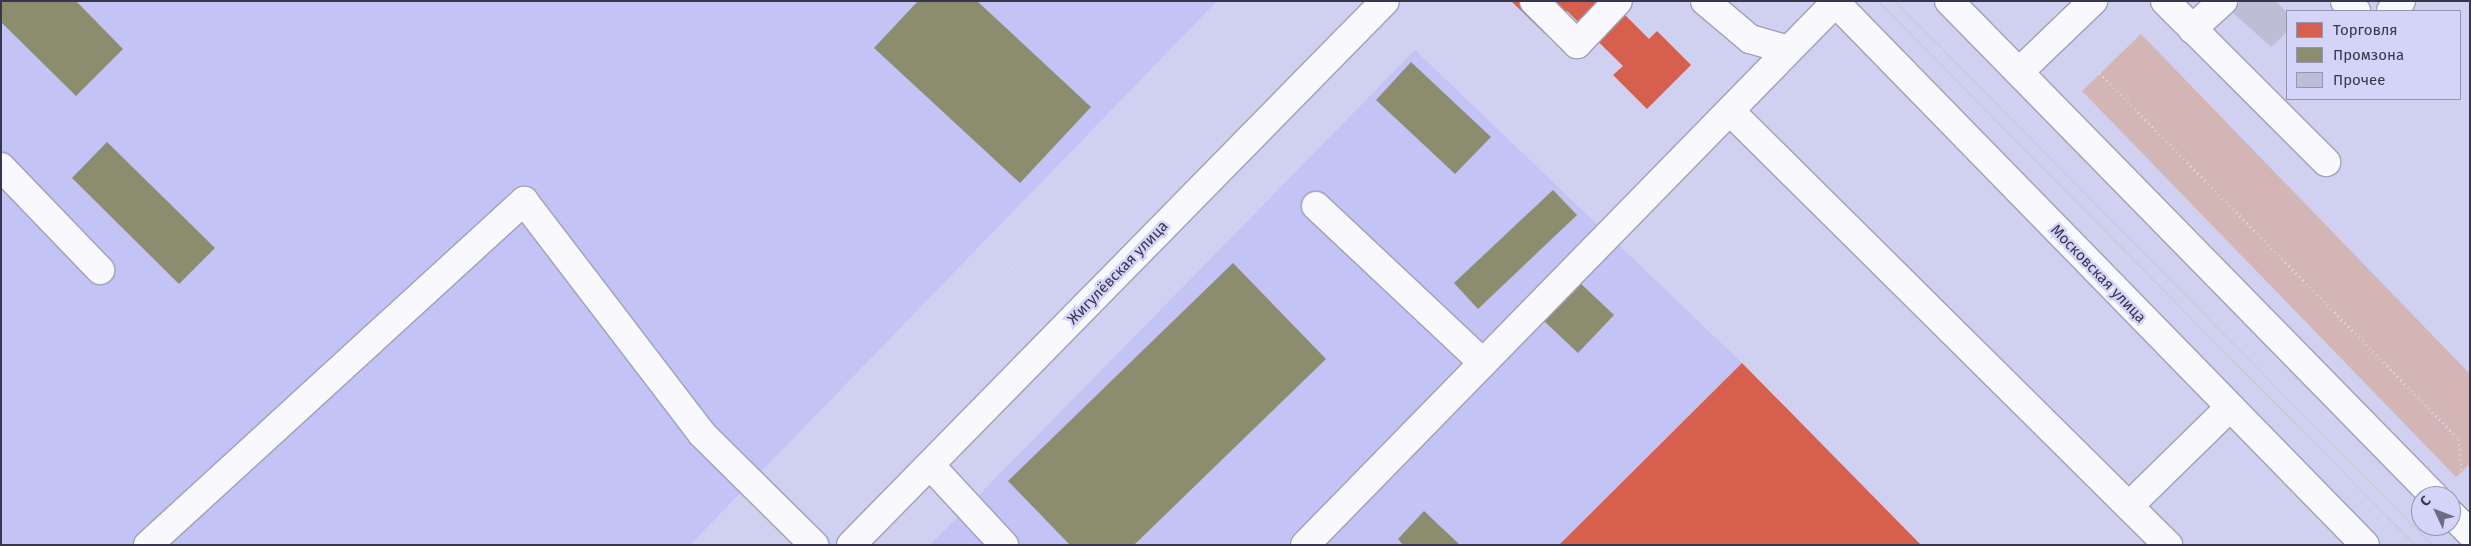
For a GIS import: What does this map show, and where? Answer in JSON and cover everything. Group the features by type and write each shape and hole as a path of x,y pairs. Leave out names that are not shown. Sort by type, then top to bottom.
{"street":[{"name":"Жигулёвская улица","path":"851,545 1385,1"},
{"path":"1534,1 1577,44 1618,1"},
{"path":"1705,1 1750,39 1788,50"},
{"path":"1949,1 2424,486"},
{"path":"2019,72 2093,1"},
{"path":"2165,1 2326,162"},
{"path":"2192,29 2223,1"},
{"path":"2344,1 2355,10"},
{"path":"2392,10 2401,1"},
{"path":"1306,545 1834,2"},
{"name":"Московская улица","path":"1834,2 2365,545"},
{"path":"1730,110 2168,545"},
{"path":"1,167 100,270"},
{"path":"148,545 524,201 702,434 775,509 814,545"},
{"path":"1316,206 1483,363"},
{"path":"2129,506 2229,408"},
{"path":"930,465 1004,545"},
{"path":"2461,524 2470,533"}],"path":[{"path":"740,545 1274,1"},
{"path":"1927,62 1953,34"},
{"path":"2059,34 2459,439 2462,481 2466,486"}],"shaded area":[{"path":"1,1 1217,1 690,545 1,545"},
{"path":"2141,34 2470,374 2470,464 2456,477 2082,91"},
{"path":"1415,50 1742,363 1921,545 930,545"}],"building: Торговля":[{"path":"1511,1 1611,1 1649,39 1657,31 1691,65 1647,109 1613,75 1623,66 1567,11 1545,34"},
{"path":"1742,363 1921,545 1559,545"}],"building: Промзона":[{"path":"1,1 76,1 123,49 76,96 1,22"},
{"path":"918,1 977,1 1091,107 1020,183 874,48"},
{"path":"1411,62 1491,137 1455,174 1376,100"},
{"path":"107,142 215,248 179,284 72,178"},
{"path":"1553,190 1577,215 1478,309 1454,283"},
{"path":"1233,263 1326,359 1134,545 1070,545 1008,481"},
{"path":"1579,282 1614,315 1578,353 1543,320"},
{"path":"1424,511 1460,545 1403,545 1398,539"}],"building: Прочее":[{"path":"2241,1 2276,1 2286,12 2286,33 2271,47 2231,11"}],"tram line":[{"path":"1878,1 2415,545"},
{"path":"1895,1 2432,545"}]}
